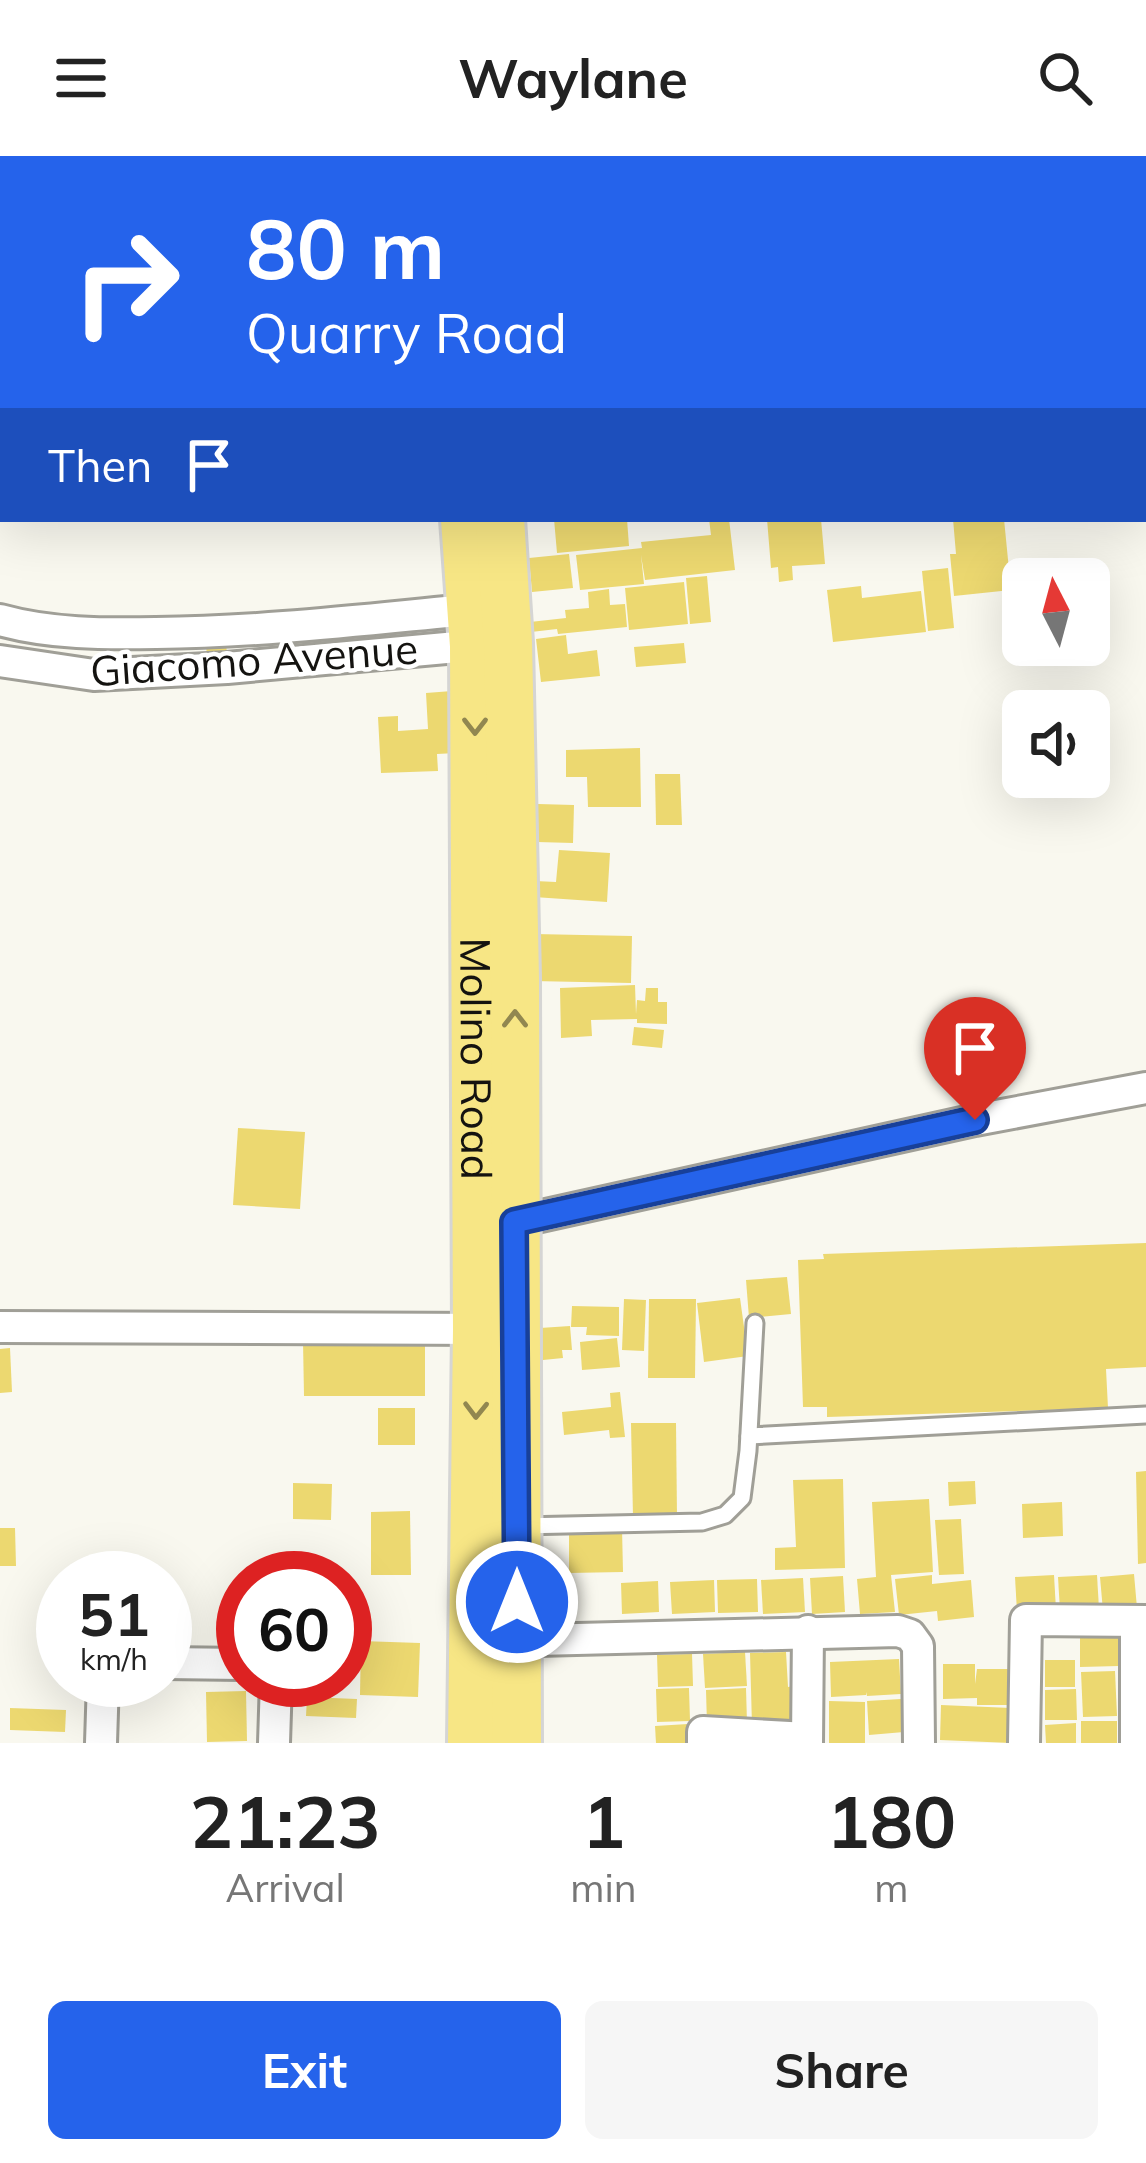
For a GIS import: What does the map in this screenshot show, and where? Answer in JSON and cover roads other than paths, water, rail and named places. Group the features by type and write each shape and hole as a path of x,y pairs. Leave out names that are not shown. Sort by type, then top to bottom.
{"main road":[{"name":"Molino Road","path":"466,522 490,626"},
{"name":"Molino Road","path":"500,522 490,626 495,1641 517,1743"},
{"name":"Molino Road","path":"472,1743 516,1526 496,1329"}],"street":[{"name":"Giacomo Avenue","path":"0,620 93,634 490,626"},
{"name":"Giacomo Avenue","path":"0,661 94,675 226,668 490,626"},
{"path":"495,1222 1146,1088"},
{"path":"0,1327 496,1329"},
{"path":"1024,1743 1026,1620 1141,1621 1139,1733"},
{"path":"703,1743 704,1732 807,1740 808,1631"},
{"path":"495,1641 898,1631 910,1635 918,1646 920,1743"},
{"path":"100,1743 102,1707"},
{"path":"274,1743 275,1707"}],"lane":[{"path":"516,1526 702,1522 725,1515 742,1498 755,1323"},
{"path":"748,1436 1146,1415"}]}
